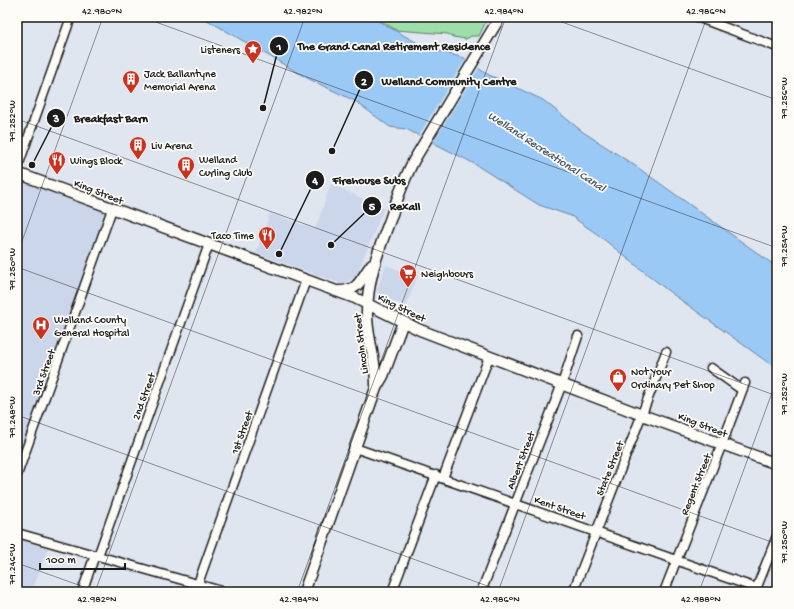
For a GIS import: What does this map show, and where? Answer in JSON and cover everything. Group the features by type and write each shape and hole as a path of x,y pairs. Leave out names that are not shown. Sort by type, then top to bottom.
{"main road":[{"name":"Lincoln Street","path":"304,592 376,388 367,318 370,279 376,259 410,168 500,17"},
{"name":"King Street","path":"17,173 337,291 368,304 420,330 777,464"},
{"path":"337,291 349,290 358,285 376,259"},
{"path":"376,388 383,376 403,322"}],"street":[{"path":"17,169 71,17"},
{"path":"697,17 777,46"},
{"name":"3rd Street","path":"17,475 112,209"},
{"name":"2nd Street","path":"82,592 97,555 209,244"},
{"name":"1st Street","path":"196,588 306,280"},
{"name":"Albert Street","path":"481,592 562,384 578,336"},
{"name":"State Street","path":"573,592 595,531 666,352"},
{"path":"392,592 489,357"},
{"name":"Regent Street","path":"664,592 743,387 711,368"},
{"name":"Kent Street","path":"355,448 595,531 756,590"},
{"path":"17,533 97,555 196,588 225,592"},
{"path":"756,590 777,536"}],"shaded area":[{"name":"Welland County General Hospital","path":"17,173 112,209 17,475"},
{"path":"331,184 384,208 356,277 342,284 256,253 270,213 315,229"},
{"path":"386,265 417,277 406,306 378,294 377,290"},
{"path":"17,539 48,548 32,592 17,592"}],"green space":[{"path":"375,17 488,17 479,36 471,36 466,39 453,37 448,34 396,30"}],"water":[{"name":"Welland Recreational Canal","path":"202,17 371,17 421,45 464,58 485,73 543,100 583,132 637,167 777,267 777,369 667,290 597,234 571,216 539,205 473,163 406,129 390,127 355,101 307,78"}],"pier":[{"path":"467,57 480,66 432,144 418,137"}],"place":[{"name":"Listeners","path":"253,64"},
{"name":"Jack Ballantyne Memorial Arena","path":"131,94"},
{"name":"The Grand Canal Retirement Residence","path":"263,108"},
{"name":"Welland Community Centre","path":"332,151"},
{"name":"Liv Arena","path":"138,160"},
{"name":"Breakfast Barn","path":"32,165"},
{"name":"Wings Block","path":"57,175"},
{"name":"Welland Curling Club","path":"186,180"},
{"name":"Rexall","path":"331,245"},
{"name":"Taco Time","path":"267,250"},
{"name":"Firehouse Subs","path":"279,254"},
{"name":"Neighbours","path":"408,288"},
{"name":"Welland County General Hospital","path":"41,340"},
{"name":"Not Your Ordinary Pet Shop","path":"618,392"}]}
